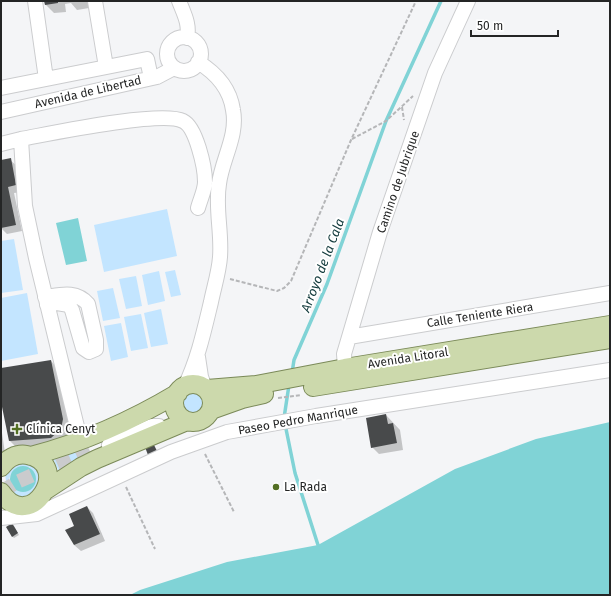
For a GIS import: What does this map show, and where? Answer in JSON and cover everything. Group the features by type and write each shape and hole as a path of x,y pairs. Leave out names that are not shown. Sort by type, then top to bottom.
{"main road":[{"name":"Avenida Litoral","path":"321,380 345,368 610,325"},
{"name":"Avenida Litoral","path":"211,410 262,393 321,380 610,339"},
{"path":"1,467 6,461 80,440 153,408 181,389 195,384 206,389 212,399 211,410 204,419 192,422 187,421 182,418 175,409 174,403 181,389"},
{"name":"Avenida Litoral","path":"206,389 262,393"},
{"path":"46,490 81,467 187,421"},
{"path":"1,454 25,455 43,463 48,476 46,490 41,498 32,504 10,506 8,500 1,492"}],"street":[{"path":"35,1 46,79"},
{"path":"94,1 106,67"},
{"path":"179,1 187,18 189,29 187,38"},
{"name":"Camino de Jubrique","path":"345,368 344,354 380,232 435,73 468,1"},
{"path":"187,38 196,43 199,47 200,57 198,62 195,67 184,71 174,68 168,60 168,50 173,41 187,38"},
{"path":"1,88 147,59 151,78"},
{"path":"181,389 198,357 217,276 220,256 218,192 221,171 234,125 233,110 227,90 211,71 198,62"},
{"name":"Avenida de Libertad","path":"1,112 151,78 174,68"},
{"path":"1,144 76,128 169,117 183,120 191,127 196,139 205,182 198,208"},
{"path":"21,140 25,206 46,301 80,440"},
{"name":"Calle Teniente Riera","path":"349,337 610,293"},
{"path":"198,357 201,377 206,389"},
{"name":"Paseo Pedro Manrique","path":"1,518 37,514 171,452 210,437 256,426 610,370"},
{"path":"153,408 151,416 144,422 105,443 152,426 159,426 164,430"}],"path":[{"path":"217,276 277,291 284,288 291,281 351,140 416,1"},
{"path":"351,140 386,121 402,107"},
{"path":"262,393 302,395"},
{"path":"199,442 234,512"},
{"path":"120,475 155,549"}],"shaded area":[{"path":"167,209 177,256 104,272 94,225"},
{"path":"78,218 87,261 66,265 56,223"},
{"path":"14,239 23,290 1,293 1,241"},
{"path":"175,270 181,295 171,297 165,272"},
{"path":"159,271 165,301 148,305 142,275"},
{"path":"136,276 142,306 126,309 119,279"},
{"path":"113,288 120,318 103,321 97,291"},
{"path":"27,293 38,354 1,361 1,298"},
{"path":"161,309 168,344 151,347 144,313"},
{"path":"141,314 148,348 131,351 124,317"},
{"path":"121,323 128,357 111,361 104,326"},
{"path":"193,390 198,391 204,397 204,407 198,413 193,414 188,413 182,407 181,402 182,397 188,391"},
{"path":"610,422 610,595 130,595 140,590 227,562 318,545 455,469 536,439"},
{"path":"86,446 89,454 59,472 53,458"},
{"path":"14,463 32,463 40,474 37,491 26,497 22,497 17,496 10,490 6,482 6,473","holes":["29,467 35,473 24,492 17,491 9,480 11,473"]},
{"path":"23,466 32,470 36,479 32,488 23,492 14,488 10,479 14,470"}],"building":[{"path":"44,1 58,1 58,3 45,5"},
{"path":"11,158 16,185 8,187 16,225 1,228 1,160"},
{"path":"51,360 63,419 61,429 51,438 9,441 1,402 1,368"},
{"path":"386,414 388,424 393,423 397,443 371,448 366,418"},
{"path":"153,443 157,451 148,455 145,447"},
{"path":"87,506 100,534 74,545 65,530 74,526 69,514"},
{"path":"12,523 18,533 12,537 6,527"}],"waterway":[{"name":"Arroyo de la Cala","path":"292,373 294,360 327,284 386,121 441,1"},
{"name":"Arroyo de la Cala","path":"284,418 289,385"},
{"name":"Arroyo de la Cala","path":"285,424 295,473 318,545"}],"tunnel":[{"path":"1,492 17,482 92,449"}],"place":[{"name":"Clínica Cenyt","path":"17,429"},
{"name":"La Rada","path":"276,487"}]}
